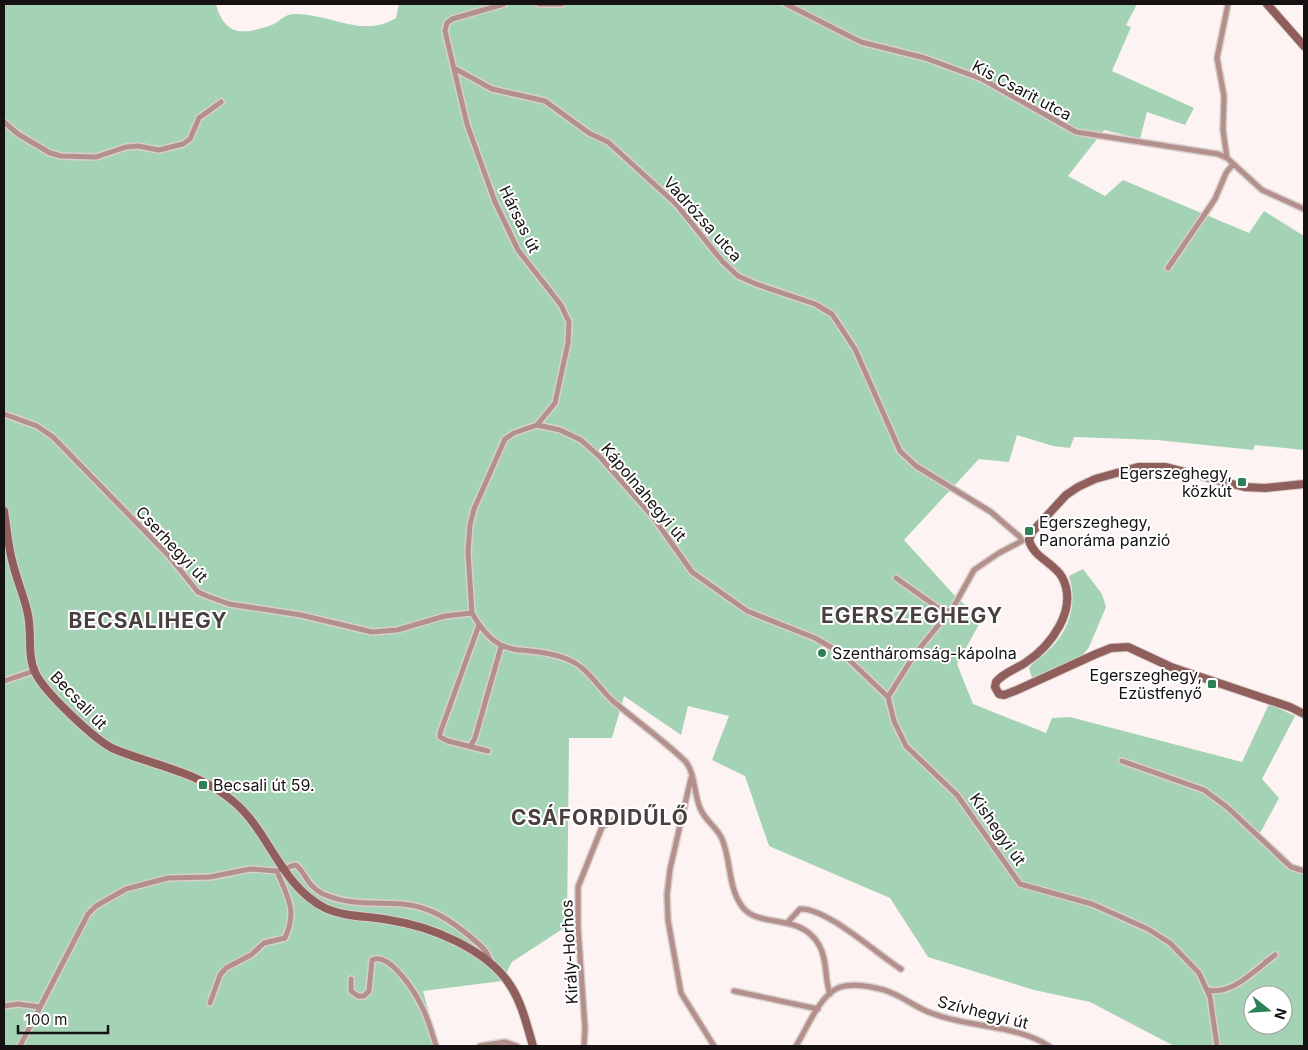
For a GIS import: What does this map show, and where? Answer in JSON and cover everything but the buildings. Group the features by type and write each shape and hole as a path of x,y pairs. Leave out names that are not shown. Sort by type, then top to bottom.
{"street":[{"path":"454,68 445,31 447,23 460,16 504,4"},
{"path":"539,4 562,4"},
{"name":"Kis Csarit utca","path":"786,4 861,42 925,58 982,79 1076,132 1178,150 1206,151 1227,158"},
{"path":"1228,4 1217,58 1224,96 1223,130 1227,158 1262,190 1304,209"},
{"path":"1267,4 1304,46"},
{"name":"Hársas út","path":"454,68 467,124 506,226 518,250 561,305 569,322 568,343 555,403 537,425"},
{"name":"Vadrózsa utca","path":"454,68 492,89 545,101 588,133 608,142 677,205 722,261 738,276 815,304 832,314 855,349 900,451 933,478 991,512 1026,541"},
{"path":"4,122 18,134 50,153 92,157 126,147 138,146 159,150 183,144 190,139 199,118 221,102"},
{"path":"1168,268 1215,199 1226,173 1233,164"},
{"name":"Cserhegyi út","path":"4,414 37,426 53,437 168,555 198,592 207,596 229,604 301,615 372,632 397,630 445,616 472,613"},
{"path":"537,425 514,432 505,438 474,509 468,541 472,613 479,626 501,647 557,655 578,664 614,702 685,761 691,769 702,813 722,840 734,892 740,904 752,914 788,922 808,932 821,948 830,994 818,1009 796,1046"},
{"name":"Kápolnahegyi út","path":"537,425 570,434 590,447 665,531 692,572 708,585 746,611 815,638 843,654 888,698"},
{"path":"888,698 900,676 949,611 974,570 999,553 1026,541 1032,532 1074,490 1095,478 1132,468 1160,466 1252,488 1304,484"},
{"name":"Becsali út","path":"4,511 12,562 28,616 34,672 41,682 83,726 107,746 194,777 234,801 256,826 280,869 304,892 324,907 355,916 403,922 434,931 457,942 490,964 505,978 514,992 533,1046"},
{"path":"1026,541 1034,551 1061,575 1066,590 1066,607 1062,621 1048,643 1030,660 996,682 995,687 998,694 1004,695 1017,690 1104,650 1128,646 1171,667 1290,707 1304,714"},
{"path":"896,578 937,607 949,611"},
{"path":"479,626 440,737 448,741 488,751"},
{"path":"470,746 475,738 501,647"},
{"path":"4,682 34,672"},
{"name":"Kishegyi út","path":"888,698 894,721 906,746 957,795 1020,884 1092,904 1148,929 1170,943 1199,973 1208,990 1218,1046"},
{"path":"1122,761 1204,790 1227,806 1291,867 1304,871"},
{"path":"692,778 669,876 668,920 681,993 714,1046"},
{"name":"Király-Horhos","path":"584,1046 585,1028 578,927 578,887 602,827 624,813"},
{"name":"Becsali út","path":"280,869 292,865 299,866 308,883 322,893 337,899 366,904 402,904 431,910 458,927 483,947 490,958 490,964"},
{"path":"20,1046 82,922 96,906 126,890 168,878 210,877 250,869 280,869 292,911 290,927 285,938 264,943 251,955 226,968 220,975 210,1003"},
{"path":"788,922 800,909 812,911 846,929 900,970"},
{"path":"1208,990 1216,991 1236,984 1275,955"},
{"path":"351,979 350,988 352,993 364,996 369,990 372,960 378,958 388,963 411,987 422,1006 436,1046"},
{"name":"Szívhegyi út","path":"830,994 836,989 846,986 876,988 905,998 933,1014 1021,1034 1049,1046"},
{"path":"734,991 818,1009"},
{"path":"4,1006 18,1004 40,1007"},
{"path":"480,1046 505,1042 516,1046"}],"green space":[{"path":"4,4 216,4 226,24 232,29 242,31 274,24 291,14 320,17 358,26 383,24 396,18 399,4 1137,4 1126,25 1131,27 1112,71 1194,108 1185,125 1147,112 1140,139 1104,130 1068,176 1105,196 1123,180 1249,233 1264,211 1304,236 1304,450 1255,445 1253,450 1157,440 1074,437 1070,448 1053,446 1017,435 1009,462 979,459 904,540 956,597 982,619 957,664 973,704 1046,733 1052,718 1070,717 1242,762 1269,704 1295,716 1262,779 1279,798 1258,837 1304,872 1304,1046 1174,1046 1090,1002 1034,990 928,957 890,898 769,846 745,776 712,760 729,716 688,706 681,735 624,696 612,738 569,738 567,926 512,962 502,981 423,991 438,1046 4,1046"},
{"path":"1083,569 1102,594 1106,607 1089,647 1082,656 1032,678 1029,668 1059,639 1068,622 1072,604 1069,576"}],"place":[{"name":"Egerszeghegy, közkút","path":"1242,482"},
{"name":"Egerszeghegy, Panoráma panzió","path":"1029,531"},
{"name":"Szentháromság-kápolna","path":"822,653"},
{"name":"Egerszeghegy, Ezüstfenyő","path":"1212,684"},
{"name":"Becsali út 59.","path":"203,785"}],"district":[{"name":"EGERSZEGHEGY","path":"912,615"},
{"name":"BECSALIHEGY","path":"148,620"},
{"name":"CSÁFORDIDŰLŐ","path":"600,817"}]}
